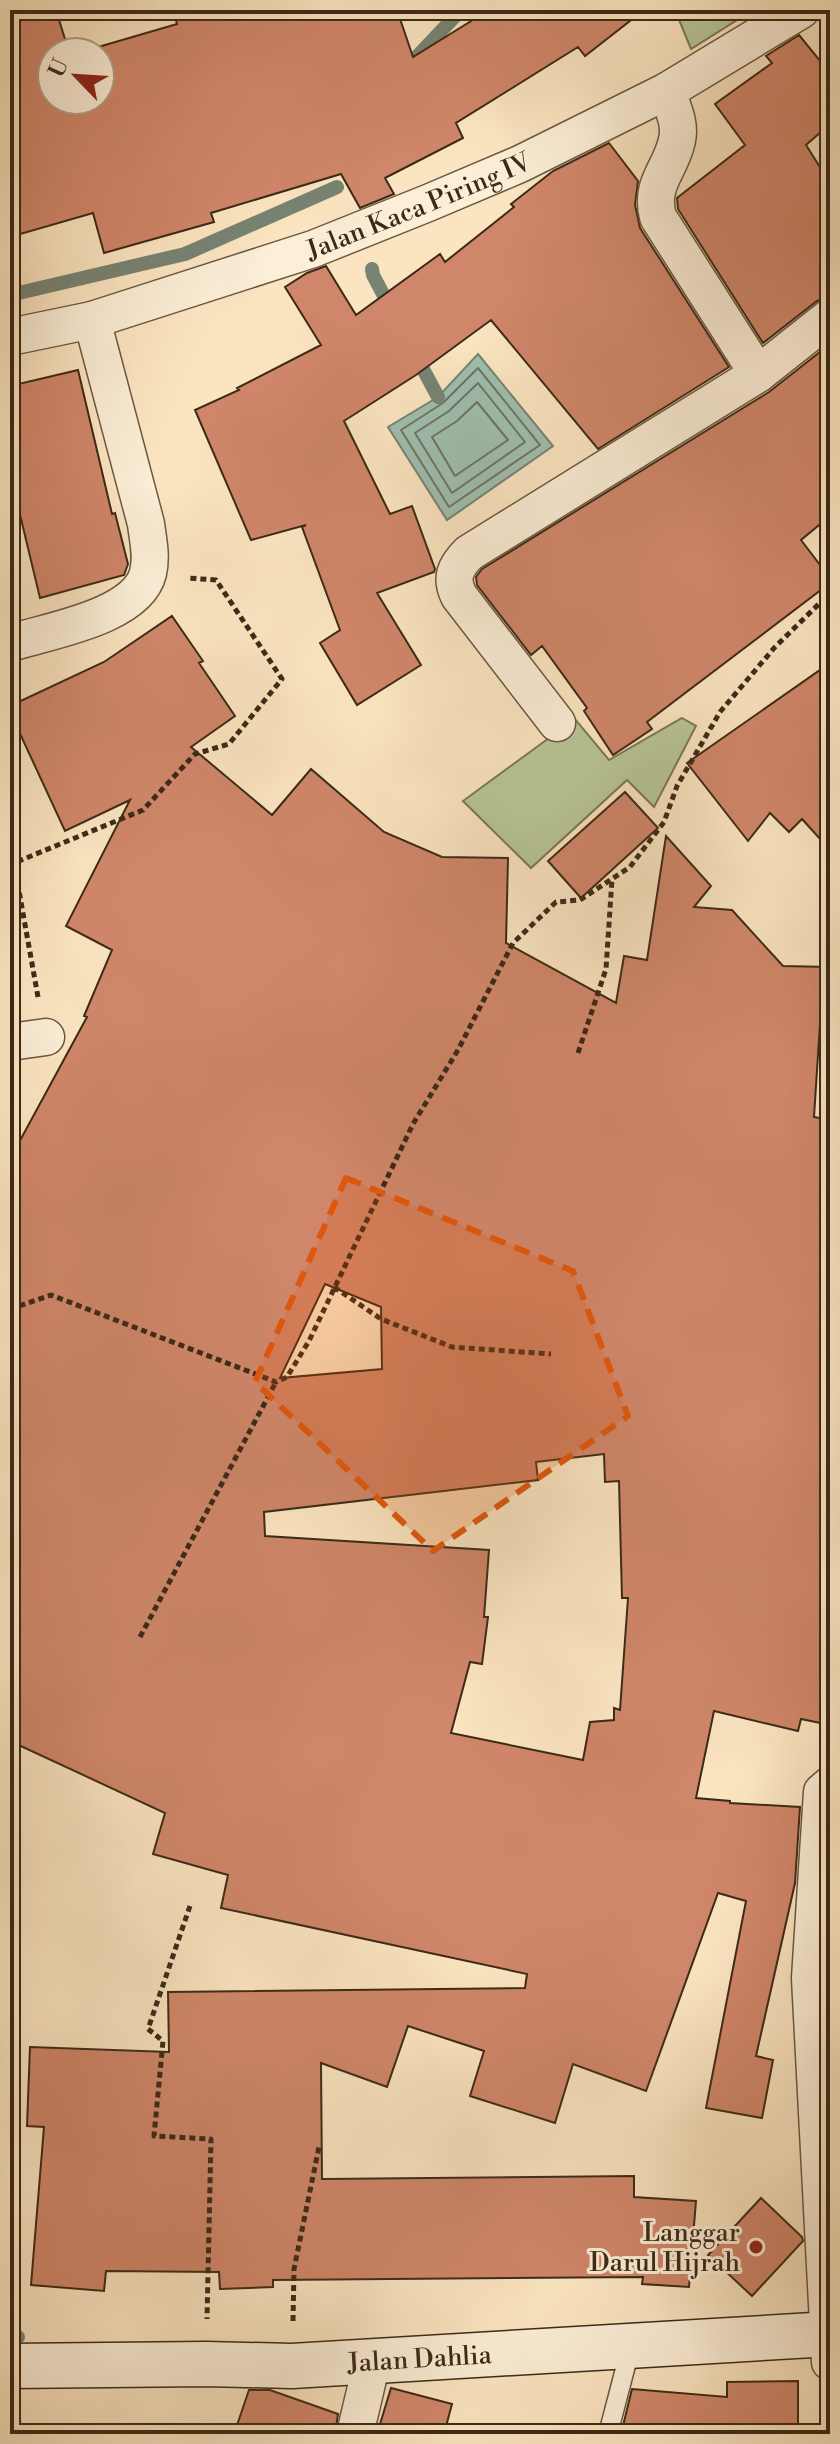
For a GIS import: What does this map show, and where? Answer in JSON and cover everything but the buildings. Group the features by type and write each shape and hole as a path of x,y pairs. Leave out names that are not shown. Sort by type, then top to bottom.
{"street":[{"name":"Jalan Kaca Piring IV","path":"10,337 92,320 313,249 414,209 520,164 667,91 801,10"},
{"path":"667,91 678,124 678,138 657,187 654,201 658,217 758,374"},
{"path":"557,723 459,596 453,576 459,563 469,553 758,374 830,317"},
{"path":"10,643 113,611 134,596 148,575 150,552 146,524 92,320"},
{"path":"10,1042 46,1037"},
{"path":"829,2343 822,2066 810,1978 822,1792 830,1785"},
{"name":"Jalan Dahlia","path":"10,2366 292,2366 631,2346 829,2343"},
{"path":"355,2434 372,2362"}],"lane":[{"path":"608,2434 631,2346"}],"path":[{"path":"46,1037 14,863 143,810 195,754 229,744 282,679 216,580 148,575"},
{"path":"140,1637 276,1382 287,1377 309,1341 413,1124 458,1050 513,943 556,902 580,900 630,867 664,822 677,786 720,712 775,647 830,593"},
{"path":"578,1053 606,969 612,878"},
{"path":"334,1287 381,1319 452,1347 551,1354"},
{"path":"10,1309 51,1295 276,1382"},
{"path":"190,1906 148,2029 163,2041 154,2136 211,2139 206,2364"},
{"path":"292,2366 294,2269 319,2147"}],"highlighted area":[{"path":"346,1178 573,1271 628,1416 433,1551 255,1382"}],"green space":[{"path":"675,10 753,10 691,49"},
{"path":"682,718 696,726 654,807 627,780 531,868 463,801 575,719 609,760"}],"water":[{"path":"478,354 553,446 447,520 388,427 438,397"}],"waterway":[{"path":"409,65 461,10"},
{"path":"10,295 185,254 337,187"},
{"path":"372,269 392,311"},
{"path":"415,354 438,397"},
{"path":"10,2337 18,2337"}],"place":[{"name":"Langgar Darul Hijrah","path":"756,2247"}]}
